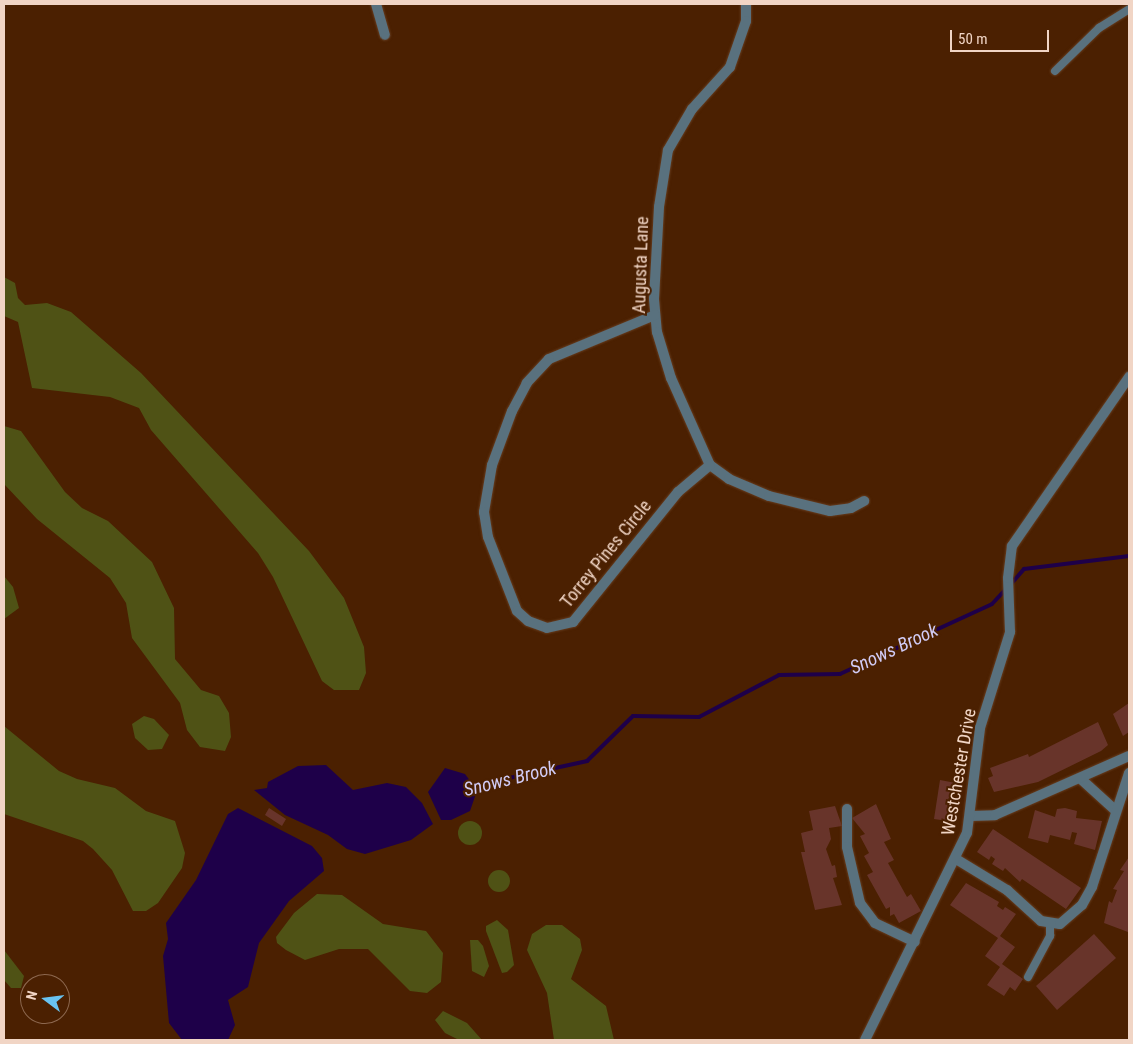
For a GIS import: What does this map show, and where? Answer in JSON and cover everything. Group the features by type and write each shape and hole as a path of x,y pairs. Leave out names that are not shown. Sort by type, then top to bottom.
{"street":[{"path":"376,4 385,35"},
{"name":"Augusta Lane","path":"710,465 671,378 655,315 659,207 668,150 692,108 730,67 746,21 746,4"},
{"name":"Torrey Pines Circle","path":"655,315 549,359 527,383 512,411 492,465 484,512 488,537 517,611 528,621 547,628 573,622 678,492 710,465"},
{"name":"Westchester Drive","path":"865,1040 956,859 971,816 980,728 1010,632 1009,555 1024,524 1069,468 1129,377"},
{"path":"710,465 729,479 763,493 830,510 851,508 864,501"},
{"path":"971,816 994,815 1082,780 1129,756"},
{"path":"956,859 1007,890 1041,921 1050,924 1065,921 1082,905 1129,773"},
{"path":"1082,780 1115,810"},
{"path":"847,809 847,847 860,904 875,923 915,942"}],"lane":[{"path":"1055,71 1099,28 1129,9"},
{"path":"1028,977 1050,936 1050,924"}],"shaded area":[{"path":"4,277 15,283 18,298 25,305 47,303 71,312 141,373 309,551 344,598 364,647 366,673 359,690 334,690 322,681 273,577 258,553 151,430 139,408 110,397 32,388 18,322 4,316"},
{"path":"4,426 21,431 65,492 82,508 108,521 152,562 174,608 175,659 201,690 219,696 229,713 231,737 225,751 200,747 187,730 180,703 132,638 126,603 110,578 37,519 4,484"},
{"path":"4,576 13,587 19,608 4,619"},
{"path":"144,716 154,719 169,735 162,749 148,750 135,738 132,724"},
{"path":"4,726 59,771 77,779 115,788 146,811 175,821 185,853 182,868 158,903 146,911 133,911 112,870 83,841 4,814"},
{"path":"326,765 353,790 387,783 406,787 422,803 433,824 411,840 365,854 347,849 328,835 285,815 254,790 267,788 268,782 298,766"},
{"path":"445,768 465,774 471,782 480,782 470,811 451,820 441,820 428,792"},
{"path":"238,808 312,846 322,858 324,871 289,901 259,943 248,987 228,1000 235,1025 228,1040 182,1040 169,1023 163,956 168,939 166,923 196,880 228,814"},
{"path":"470,821 479,824 482,833 479,842 470,845 461,842 458,833 461,824"},
{"path":"499,870 507,873 510,881 507,889 499,892 491,889 488,881 491,873"},
{"path":"317,894 342,895 383,924 426,931 443,953 441,982 427,993 410,991 368,949 339,949 305,960 286,950 277,943 276,937 294,913"},
{"path":"497,920 508,930 514,965 507,972 502,973 486,931 486,926"},
{"path":"546,925 562,925 580,939 582,950 571,979 606,1006 614,1040 554,1040 547,993 527,950 532,934"},
{"path":"470,940 478,940 483,946 489,966 484,977 472,971"},
{"path":"4,950 22,974 20,974 20,988 11,988 4,980"},
{"path":"443,1011 467,1023 482,1040 459,1040 445,1033 435,1020"}],"building":[{"path":"1129,703 1129,732 1123,736 1113,714"},
{"path":"1098,722 1108,745 1101,751 1038,782 994,792 988,778 993,776 990,768 1028,754 1029,757"},
{"path":"940,780 961,784 955,822 934,819"},
{"path":"876,804 891,839 884,842 894,860 888,863 907,897 911,894 921,911 899,923 894,914 890,916 890,907 886,909 867,875 873,872 864,856 869,853 860,836 865,834 852,818"},
{"path":"835,806 842,826 829,828 831,839 826,849 832,866 835,865 837,877 833,878 842,905 815,910 801,852 805,852 801,833 813,830 809,811"},
{"path":"269,808 286,819 282,826 265,815"},
{"path":"1065,808 1077,811 1076,818 1102,821 1095,850 1074,844 1077,833 1072,832 1070,840 1050,835 1048,843 1028,838 1035,810 1055,817 1057,809"},
{"path":"993,829 1081,888 1066,909 1022,879 1020,882 1005,868 1003,871 992,864 995,859 991,856 989,860 977,852"},
{"path":"1129,857 1128,932 1104,923 1109,901 1112,903 1117,890 1113,889 1124,871 1120,870"},
{"path":"966,883 999,902 997,906 1003,910 1005,907 1016,914 1000,936 1015,947 1002,964 1023,979 1015,991 1010,987 1004,996 987,985 1000,967 985,956 998,938 950,905"},
{"path":"1094,934 1116,958 1057,1010 1036,986"}],"waterway":[{"name":"Snows Brook","path":"1011,584 1024,569 1129,556"},
{"name":"Snows Brook","path":"477,785 587,761 633,716 699,717 779,675 840,674 992,604 1006,589"}]}
